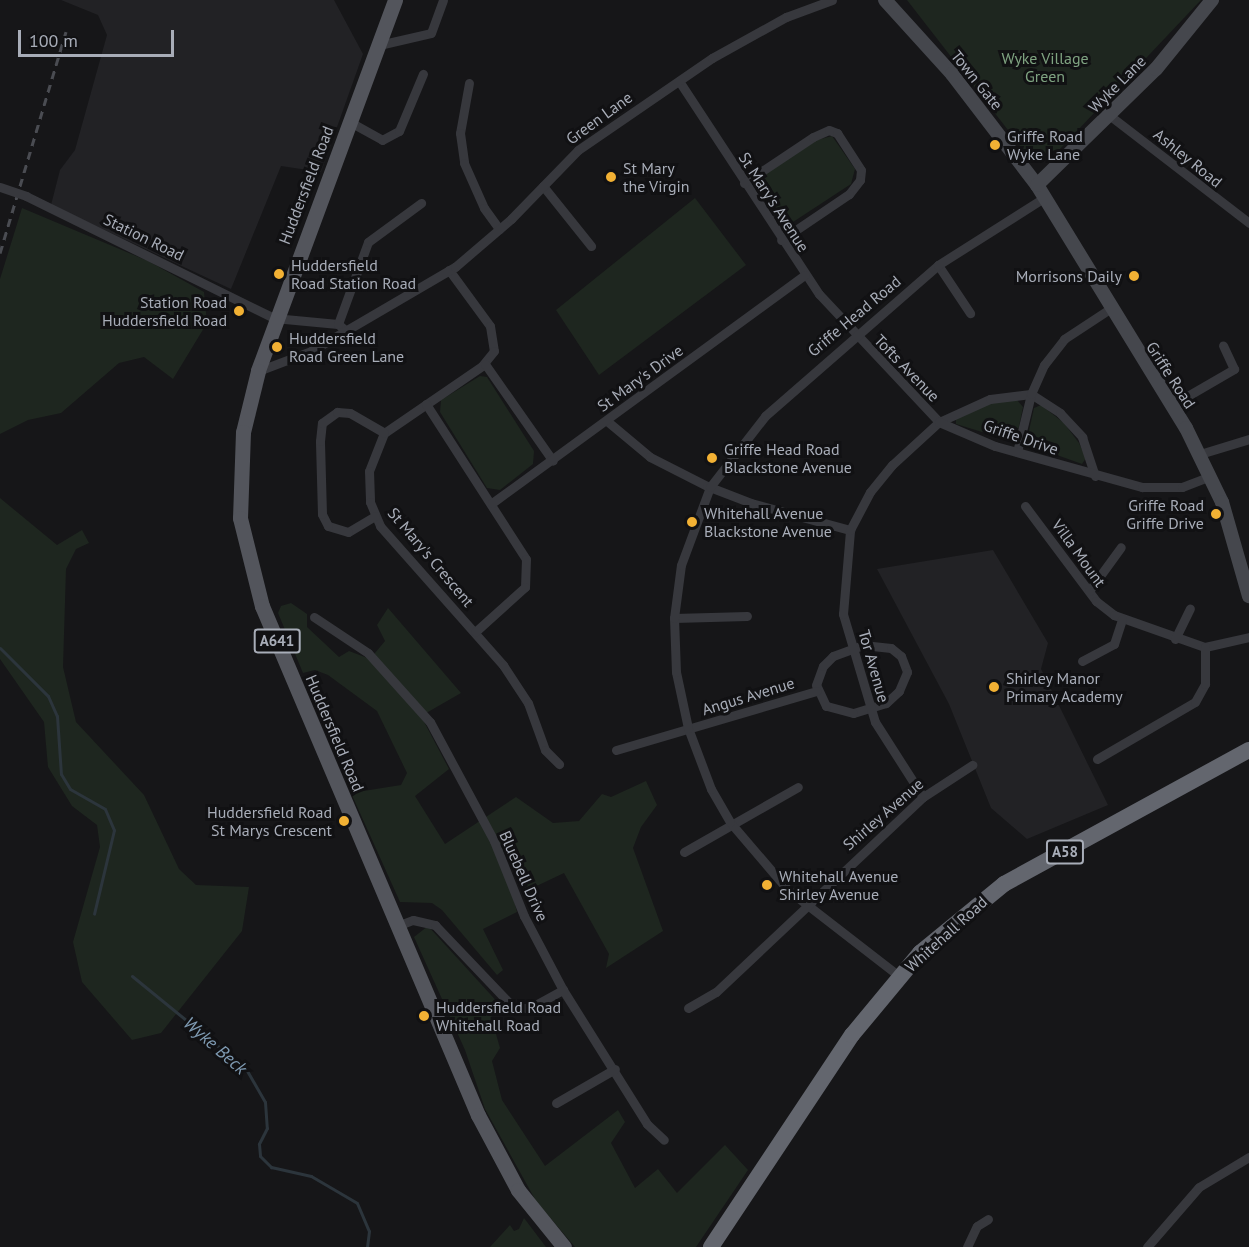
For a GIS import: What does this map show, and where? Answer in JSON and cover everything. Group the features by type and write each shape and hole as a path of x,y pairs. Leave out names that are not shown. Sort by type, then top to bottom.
{"highway":[{"name":"Whitehall Road","path":"711,1247 852,1035 899,976 949,927 1004,884 1249,750"}],"main road":[{"name":"Huddersfield Road","path":"395,0 274,318 258,371 243,432 240,518 262,606 478,1115 519,1190 564,1247"}],"street":[{"path":"379,45 431,33 443,0"},
{"name":"Green Lane","path":"258,371 283,365 342,328 449,270 500,229 578,150 679,81 786,17 832,0"},
{"name":"Town Gate","path":"885,0 952,74 1041,191"},
{"name":"Wyke Lane","path":"1041,191 1109,115 1156,69 1212,0"},
{"path":"350,122 382,140 399,131 423,75"},
{"name":"St Mary's Avenue","path":"679,81 805,275 854,334"},
{"path":"470,83 460,134 464,163 484,208 500,229"},
{"name":"Ashley Road","path":"1109,115 1249,223"},
{"path":"744,183 813,137 829,130 837,133 861,170 860,180 849,194 781,240"},
{"path":"543,186 591,246"},
{"name":"Station Road","path":"0,187 26,196 274,318"},
{"name":"Griffe Head Road","path":"899,976 806,906 761,862 730,822 706,777 688,728 673,646 674,618 688,537 710,487 765,416 854,334 938,265 1041,191"},
{"name":"Griffe Road","path":"1041,191 1200,454 1211,476 1249,596"},
{"path":"274,318 342,328 368,242 421,203"},
{"path":"938,265 970,313"},
{"path":"375,516 348,532 328,526 322,514 320,441 322,423 337,412 350,413 384,433 485,364 494,351 495,337 449,270"},
{"name":"St Mary's Drive","path":"492,503 553,461 805,275"},
{"path":"1017,452 1031,394 1044,365 1064,339 1111,308"},
{"name":"Tofts Avenue","path":"854,334 939,422"},
{"path":"1172,405 1234,369 1223,345"},
{"path":"485,364 553,461"},
{"name":"Griffe Drive","path":"850,530 878,483 939,422 990,399 1031,394 1060,413 1082,437 1095,476"},
{"path":"426,404 526,559 529,574 516,599 475,632"},
{"path":"607,421 650,457 710,487 751,503 850,530"},
{"name":"Griffe Drive","path":"939,422 1017,452 1095,476 1142,487 1182,487 1211,476"},
{"name":"St Mary's Crescent","path":"384,433 369,471 370,502 375,516 475,632 520,690 542,734 545,750 559,764"},
{"path":"1200,454 1249,439"},
{"name":"Villa Mount","path":"1025,506 1102,607 1122,619 1175,639 1205,647 1249,637"},
{"name":"Tor Avenue","path":"850,530 843,614 852,648 870,708 884,742 923,797"},
{"path":"1089,591 1121,547"},
{"path":"1175,639 1190,608"},
{"path":"674,618 747,616"},
{"name":"Bluebell Drive","path":"314,617 368,653 430,722 499,851 525,916 563,990 615,1069 647,1124 664,1140"},
{"path":"1082,662 1114,644 1122,619"},
{"path":"1097,759 1195,702 1205,684 1205,647"},
{"path":"852,648 891,648 905,663 907,672 899,691 886,703 853,713 826,706 817,691 823,666 852,648"},
{"name":"Angus Avenue","path":"616,750 817,691"},
{"name":"Shirley Avenue","path":"688,1008 716,992 923,797 972,765"},
{"path":"684,852 730,822 798,787"},
{"path":"398,926 413,920 435,925 514,1008 530,1008 563,990"},
{"path":"556,1103 615,1069"},
{"path":"1147,1247 1199,1187 1249,1156"},
{"path":"967,1247 978,1226 988,1219"}],"shaded area":[{"path":"61,0 334,0 363,54 321,172 281,166 231,289 51,205 60,170 75,150 107,35 98,15"},
{"name":"Shirley Manor Primary Academy","path":"993,550 1048,643 1041,669 1108,805 1027,839 991,808 949,704 877,569"}],"green space":[{"name":"Wyke Village Green","path":"907,0 1201,0 1060,149 1038,155 1025,152"},
{"path":"832,136 855,169 851,184 790,224 783,221 757,179 817,140"},
{"path":"695,198 746,265 599,375 556,310"},
{"path":"22,208 148,261 204,292 207,323 173,379 144,357 119,363 61,413 28,420 0,434 0,279"},
{"path":"480,376 487,377 534,451 533,464 500,490 487,488 440,412 441,400"},
{"path":"1017,400 1023,407 1017,436 1008,440 956,424 956,416 992,402"},
{"path":"1041,405 1064,423 1079,443 1086,458 1082,464 1026,444 1034,408"},
{"path":"0,498 57,545 82,530 89,543 76,549 66,569 63,667 76,722 144,795 179,869 196,885 249,887 242,931 161,1033 132,1040 82,982 73,942 100,847 97,825 72,806 48,767 44,722 0,659"},
{"path":"291,603 307,614 307,627 339,657 349,651 370,659 385,641 377,625 388,608 461,693 421,716 449,769 415,796 445,844 516,797 553,823 579,821 602,794 611,797 646,781 657,805 641,827 633,848 663,931 606,968 609,954 564,873 524,892 512,858 501,851 517,912 483,929 503,970 497,975 442,910 432,903 400,902 351,793 401,785 407,773 377,711 328,675 315,670 303,673 278,613 281,606"},
{"path":"428,926 501,1006 491,1017 500,1048 492,1061 502,1100 545,1166 618,1110 625,1122 611,1143 635,1188 658,1169 677,1193 725,1145 748,1170 696,1247 575,1247 536,1201 485,1109 465,1050 414,937"},
{"path":"524,1218 546,1247 490,1247 510,1225 514,1231 519,1229"}],"waterway":[{"name":"Wyke Beck","path":"0,648 48,696 57,716 61,774 70,789 105,809 114,830 94,914"},
{"name":"Wyke Beck","path":"132,976 246,1069 265,1102 267,1128 259,1144 260,1156 271,1167 311,1176 357,1203 369,1231 367,1247"}],"railway":[{"path":"0,253 66,32"}],"place":[{"name":"Griffe Road Wyke Lane","path":"995,145"},
{"name":"St Mary the Virgin","path":"611,177"},
{"name":"Huddersfield Road Station Road","path":"279,274"},
{"name":"Morrisons Daily","path":"1134,276"},
{"name":"Station Road Huddersfield Road","path":"239,311"},
{"name":"Huddersfield Road Green Lane","path":"277,347"},
{"name":"Griffe Head Road Blackstone Avenue","path":"712,458"},
{"name":"Griffe Road Griffe Drive","path":"1216,514"},
{"name":"Whitehall Avenue Blackstone Avenue","path":"692,522"},
{"name":"Shirley Manor Primary Academy","path":"994,687"},
{"name":"Huddersfield Road St Marys Crescent","path":"344,821"},
{"name":"Whitehall Avenue Shirley Avenue","path":"767,885"},
{"name":"Huddersfield Road Whitehall Road","path":"424,1016"}]}
